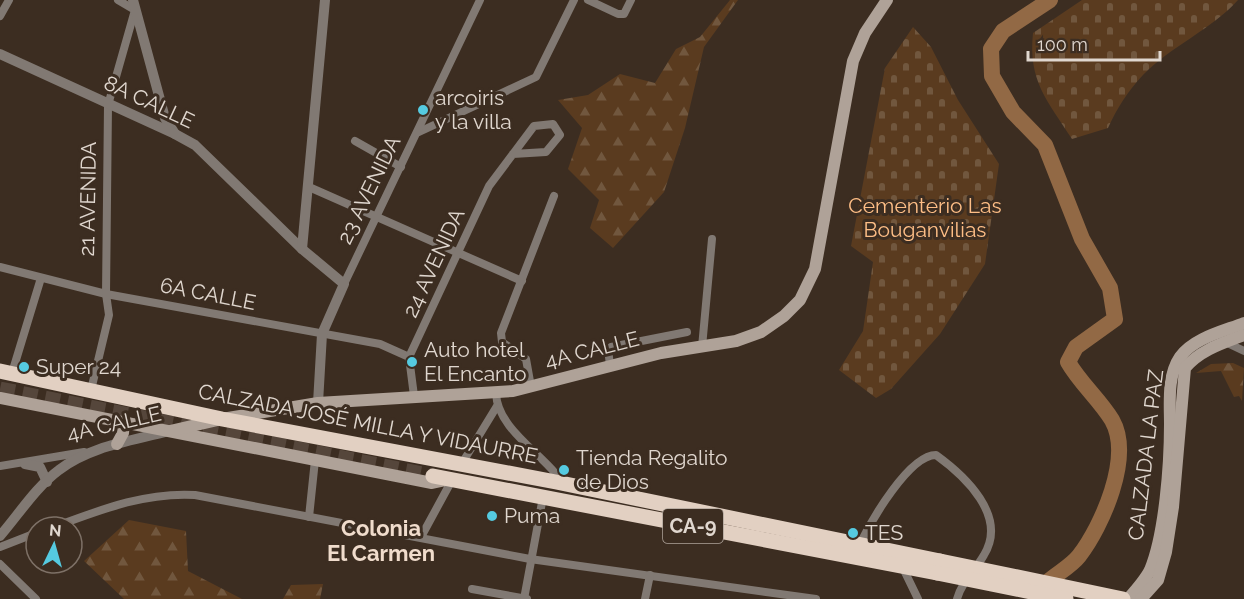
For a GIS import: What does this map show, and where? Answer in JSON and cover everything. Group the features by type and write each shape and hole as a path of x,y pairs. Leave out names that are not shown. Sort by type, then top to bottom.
{"highway":[{"name":"CALZADA JOSÉ MILLA Y VIDAURRE","path":"6,372 222,419 556,482 860,544 938,567"},
{"name":"CALZADA JOSÉ MILLA Y VIDAURRE","path":"433,476 902,566 938,567"},
{"path":"938,567 1066,599"},
{"path":"938,567 1123,599"}],"main road":[{"name":"4A CALLE","path":"170,431 222,419 318,403 414,396 496,399 610,365 736,341 762,332 784,316 800,300 807,287 821,244 853,61 865,33 886,0"},
{"path":"1219,336 1244,323"},
{"path":"1219,336 1244,335"},
{"name":"CALZADA LA PAZ","path":"1128,599 1149,572 1158,536 1168,466 1171,383 1182,364 1193,359 1219,336"},
{"name":"CALZADA LA PAZ","path":"1141,599 1158,580 1166,552 1173,507 1182,364"},
{"name":"CALZADA JOSÉ MILLA Y VIDAURRE","path":"0,398 432,483 451,480"},
{"path":"117,444 123,433 124,422"}],"street":[{"path":"0,16 9,0"},
{"path":"118,0 134,5 165,118 175,134"},
{"path":"302,249 325,0"},
{"name":"23 AVENIDA","path":"318,403 322,334 480,0"},
{"path":"419,132 536,77 574,0"},
{"path":"588,0 618,14 624,14 631,0"},
{"name":"21 AVENIDA","path":"92,390 109,315 106,294 108,105 134,5"},
{"name":"8A CALLE","path":"0,54 195,145 302,249 344,284"},
{"name":"24 AVENIDA","path":"409,357 489,186 513,154 534,126 553,124 558,128 560,135 546,152 513,154"},
{"path":"355,141 401,167"},
{"path":"309,187 522,281"},
{"path":"531,387 526,359 502,342 501,338 555,196"},
{"path":"702,347 712,239"},
{"name":"6A CALLE","path":"0,267 106,294 380,344 409,357"},
{"path":"6,372 41,278"},
{"path":"610,365 608,355 611,347 687,332"},
{"path":"1219,336 1244,351"},
{"path":"409,357 414,396"},
{"path":"461,465 496,399 535,454 555,473 556,482"},
{"name":"4A CALLE","path":"0,466 25,464 93,450 170,431"},
{"path":"0,536 59,470 93,450"},
{"path":"860,544 884,499 924,458 936,455 972,485 982,500 991,530 991,541 985,555 962,585 957,599"},
{"path":"309,517 315,460"},
{"path":"25,464 40,467 47,482"},
{"path":"421,537 451,480"},
{"path":"84,516 128,501 179,494 216,498 530,559 816,599"},
{"path":"472,589 525,599 530,559 543,497"},
{"path":"0,547 24,538"},
{"path":"0,564 36,599"},
{"path":"902,566 918,599"},
{"path":"645,599 650,575"}],"green space":[{"path":"730,0 738,0 704,47 685,128 664,192 613,248 590,228 599,200 568,169 582,128 558,100 588,95 620,74 655,83 676,49 700,37"},
{"path":"1082,0 1238,0 1216,20 1166,55 1143,75 1123,100 1108,128 1072,139 1041,89 1033,64 1033,33"},
{"name":"Cementerio Las Bouganvilias","path":"913,27 931,47 958,100 999,164 985,264 940,334 891,389 876,398 839,370 863,331 873,262 851,246 885,68"},
{"path":"1233,363 1244,368 1242,401 1239,396 1234,397 1221,371 1196,373 1211,364"},
{"path":"129,520 186,531 188,571 242,599 124,599 84,561"},
{"path":"323,584 320,599 283,599 291,585"}],"waterway":[{"path":"1038,593 1047,582 1074,561 1088,543 1112,491 1119,453 1118,435 1112,420 1068,362 1076,347 1115,319 1110,288 1082,239 1045,145 1013,112 992,76 991,49 1003,31 1050,0"}],"tunnel":[{"path":"0,389 433,476"}],"place":[{"name":"arcoiris y la villa","path":"423,110"},
{"name":"Auto hotel El Encanto","path":"412,362"},
{"name":"Super 24","path":"24,367"},
{"name":"Tienda Regalito de Dios","path":"564,470"},
{"name":"Puma","path":"492,516"},
{"name":"TES","path":"853,533"}],"district":[{"name":"Colonia El Carmen","path":"381,540"}]}
